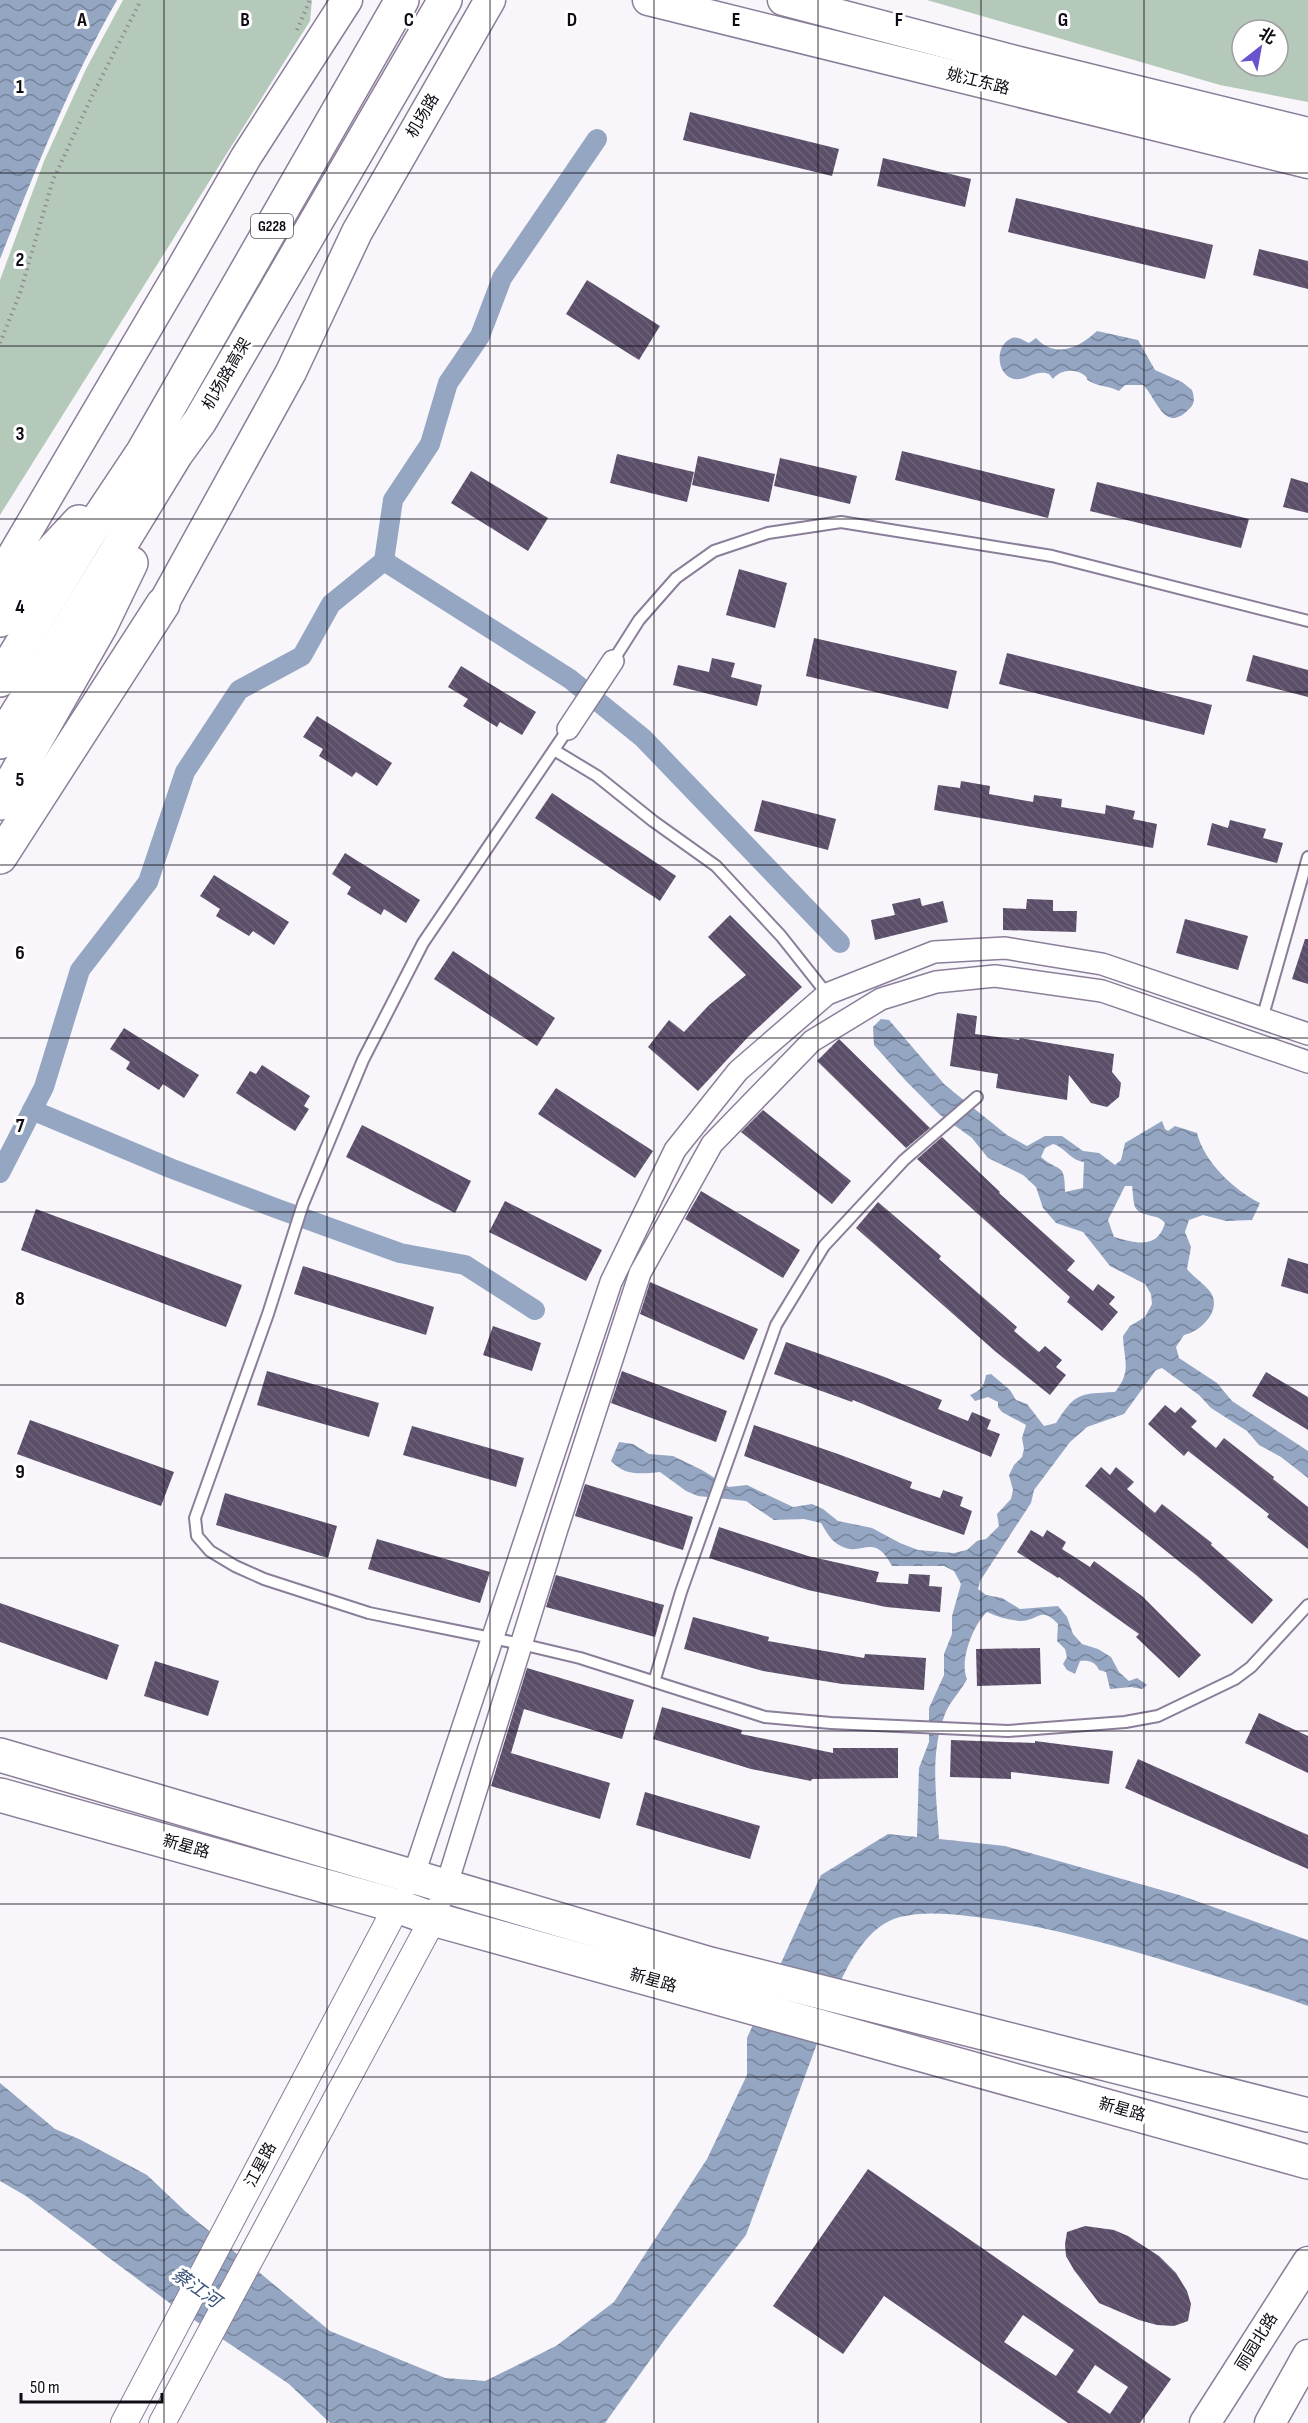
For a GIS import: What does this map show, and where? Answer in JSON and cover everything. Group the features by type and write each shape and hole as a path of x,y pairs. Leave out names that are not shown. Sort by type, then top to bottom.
{"main road":[{"path":"0,576 246,157 347,0"},
{"name":"机场路高架","path":"0,680 89,533 143,452 402,0"},
{"name":"机场路高架","path":"0,742 176,454 200,421 445,0"},
{"name":"机场路","path":"163,604 291,372 357,231 490,0"},
{"name":"姚江东路","path":"648,0 1308,163"},
{"name":"姚江东路","path":"783,0 1019,62 1308,133"},
{"path":"0,803 101,626 200,421"},
{"path":"0,620 22,583 143,452"},
{"path":"0,857 163,604"},
{"name":"新星路","path":"0,1755 710,1964 1308,2115"},
{"name":"新星路","path":"0,1795 397,1906 433,1919 1308,2162"},
{"name":"丽园北路","path":"1205,2423 1308,2262"},
{"path":"1270,2423 1308,2355"}],"street":[{"path":"568,729 613,661"},
{"path":"397,1906 413,1876 611,1282 675,1150 738,1071 827,994 934,952 1005,948 1102,964 1308,1034"},
{"path":"162,2423 433,1919 446,1887 640,1273 712,1144 812,1041 881,999 936,982 995,976 1102,991 1308,1062"},
{"name":"江星路","path":"124,2423 397,1906"}],"lane":[{"path":"613,661 639,620 676,578 714,551 768,533 841,522 1052,556 1308,621"},
{"path":"568,729 423,943 363,1060 303,1204 195,1518 197,1536 210,1551 235,1566 264,1579 369,1613 580,1658 765,1717 831,1724 1008,1731 1125,1722 1158,1716 1235,1679 1251,1667 1308,1605"},
{"path":"554,750 597,776 652,821 716,866 781,936 827,994"},
{"path":"1262,1019 1308,857"},
{"path":"654,1682 681,1592 776,1325 824,1246 904,1160 977,1097"}],"path":[{"path":"0,343 20,293 53,180 93,94 141,0"}],"green space":[{"path":"123,0 312,0 310,21 0,515 0,280 44,161 86,69"},
{"path":"927,0 1308,0 1308,102 1220,85"}],"water":[{"path":"0,0 117,0 69,95 0,259"},
{"path":"1097,331 1138,340 1155,370 1182,382 1192,390 1194,399 1192,406 1179,417 1172,418 1161,411 1143,385 1125,385 1119,391 1094,384 1080,373 1072,371 1063,372 1053,379 1049,374 1038,373 1014,379 1005,373 1000,363 1003,346 1012,338 1029,343 1036,338 1051,348 1067,349 1083,342"},
{"name":"蔡江河","path":"881,1019 889,1020 945,1085 1007,1135 1027,1146 1045,1136 1062,1136 1083,1151 1099,1153 1115,1165 1121,1160 1125,1143 1162,1121 1168,1131 1175,1126 1197,1133 1206,1154 1221,1174 1240,1191 1260,1203 1252,1220 1226,1221 1203,1215 1189,1220 1185,1232 1191,1247 1187,1269 1211,1293 1214,1307 1208,1320 1197,1330 1184,1335 1176,1347 1179,1358 1217,1383 1232,1401 1308,1451 1308,1478 1281,1457 1259,1445 1247,1431 1211,1408 1199,1395 1162,1368 1156,1370 1124,1414 1087,1427 1070,1442 1034,1490 1031,1503 980,1581 978,1589 986,1595 1002,1598 1020,1609 1058,1606 1067,1617 1073,1634 1082,1644 1098,1649 1111,1657 1119,1672 1129,1681 1137,1678 1147,1685 1142,1689 1131,1687 1110,1689 1106,1672 1099,1670 1088,1661 1080,1661 1075,1674 1067,1670 1063,1664 1067,1657 1065,1649 1057,1641 1058,1624 1052,1618 1039,1615 1020,1621 987,1612 972,1634 966,1653 967,1679 947,1709 940,1729 937,1745 936,1792 939,1839 1005,1846 1179,1895 1308,1940 1308,2006 1150,1956 1037,1927 945,1914 911,1915 889,1921 862,1945 838,1987 746,2235 668,2335 605,2423 330,2423 289,2384 175,2307 26,2196 0,2181 0,2083 55,2129 147,2175 185,2211 330,2331 445,2378 485,2381 556,2346 614,2302 707,2159 747,2075 747,2038 821,1875 888,1834 917,1837 919,1768 929,1742 929,1708 944,1675 944,1654 952,1634 952,1616 961,1584 954,1571 944,1566 892,1566 885,1555 873,1547 854,1549 839,1545 821,1523 804,1519 774,1520 746,1501 698,1496 686,1491 660,1472 627,1472 611,1461 619,1442 633,1444 649,1454 673,1456 729,1487 747,1485 793,1507 812,1504 823,1509 838,1521 872,1528 918,1550 954,1553 967,1550 977,1541 986,1539 999,1526 997,1514 1011,1499 1013,1490 1009,1475 1014,1465 1022,1457 1024,1449 1022,1438 1026,1425 1002,1412 998,1407 998,1402 988,1397 975,1401 970,1395 983,1385 986,1375 991,1374 1010,1390 1016,1400 1027,1404 1044,1426 1056,1423 1074,1400 1093,1393 1115,1392 1125,1372 1123,1336 1130,1326 1145,1317 1152,1304 1151,1294 1145,1284 1110,1266 1083,1232 1056,1223 1043,1208 1036,1187 1023,1175 988,1158 972,1138 939,1114 874,1045 873,1027","holes":["1053,1144 1075,1159 1084,1162 1083,1188 1065,1192 1064,1176 1060,1169 1041,1157 1045,1148","1125,1186 1132,1186 1134,1205 1141,1213 1158,1218 1165,1223 1161,1232 1151,1241 1138,1242 1114,1237 1108,1220"]}],"building":[{"path":"690,112 839,149 832,176 683,140"},
{"path":"883,158 971,179 965,207 877,186"},
{"path":"1016,198 1213,245 1205,279 1008,232"},
{"path":"1259,249 1308,261 1308,289 1253,275"},
{"path":"587,280 660,326 639,360 566,314"},
{"path":"902,451 1055,489 1048,518 895,480"},
{"path":"617,454 694,472 687,502 610,483"},
{"path":"698,456 775,474 769,502 692,485"},
{"path":"780,458 857,476 850,504 774,486"},
{"path":"471,471 548,518 528,551 451,503"},
{"path":"1291,478 1308,483 1308,513 1283,507"},
{"path":"1097,482 1249,519 1241,548 1090,511"},
{"path":"739,569 787,583 775,628 726,615"},
{"path":"814,638 957,671 948,709 806,676"},
{"path":"1007,653 1212,705 1204,735 999,684"},
{"path":"1253,655 1308,670 1308,697 1246,681"},
{"path":"712,658 735,663 731,677 762,685 757,706 673,685 678,665 709,672"},
{"path":"461,666 536,712 522,735 500,722 497,727 463,706 468,699 448,687"},
{"path":"317,716 392,763 377,786 356,772 352,777 319,756 323,749 303,737"},
{"path":"961,781 990,786 989,794 1033,802 1034,795 1062,799 1061,807 1105,814 1106,805 1135,811 1133,819 1157,824 1153,848 934,810 938,785 960,788"},
{"path":"552,793 676,876 660,901 535,818"},
{"path":"762,800 836,819 828,850 754,831"},
{"path":"1230,820 1266,829 1263,838 1283,843 1277,863 1207,845 1212,823 1228,828"},
{"path":"345,853 420,900 406,923 384,909 381,915 347,894 351,887 332,874"},
{"path":"214,875 289,922 274,945 253,931 249,936 216,916 220,909 200,896"},
{"path":"920,898 922,906 943,901 948,922 875,940 871,920 895,915 892,904"},
{"path":"1027,899 1053,900 1053,911 1077,911 1076,932 1003,930 1003,908 1026,909"},
{"path":"730,915 802,987 749,1036 698,1091 648,1047 669,1020 684,1032 709,1005 746,975 708,937"},
{"path":"1185,919 1248,936 1238,970 1176,953"},
{"path":"1305,939 1308,939 1308,984 1292,979"},
{"path":"453,951 555,1018 537,1046 434,979"},
{"path":"957,1013 977,1016 975,1034 1019,1040 1020,1038 1114,1054 1112,1072 1121,1083 1119,1097 1107,1107 1091,1103 1069,1075 1067,1100 996,1088 998,1074 950,1066"},
{"path":"124,1028 199,1075 184,1098 163,1084 159,1090 126,1069 130,1062 110,1049"},
{"path":"839,1039 930,1128 906,1148 817,1061"},
{"path":"262,1065 310,1096 304,1106 309,1109 295,1131 236,1093 250,1071 256,1074"},
{"path":"556,1088 653,1151 635,1178 538,1114"},
{"path":"763,1110 851,1181 832,1204 741,1132"},
{"path":"362,1125 471,1181 455,1213 346,1157"},
{"path":"942,1137 999,1193 1075,1261 1067,1270 1093,1291 1098,1284 1115,1297 1109,1304 1118,1312 1102,1331 1067,1302 1070,1297 917,1159"},
{"path":"701,1191 800,1250 783,1278 685,1219"},
{"path":"505,1201 602,1250 586,1281 489,1232"},
{"path":"878,1202 941,1256 939,1259 1017,1327 1014,1331 1039,1352 1045,1346 1062,1360 1056,1367 1066,1375 1050,1395 996,1352 856,1228"},
{"path":"36,1209 242,1285 226,1327 21,1250"},
{"path":"1288,1258 1308,1264 1308,1294 1281,1286"},
{"path":"303,1266 434,1307 426,1335 294,1294"},
{"path":"650,1282 758,1329 744,1360 640,1314"},
{"path":"493,1326 541,1343 532,1371 483,1355"},
{"path":"786,1342 942,1400 938,1409 968,1421 972,1412 991,1420 987,1429 1000,1434 991,1457 853,1400 852,1402 774,1374"},
{"path":"267,1371 379,1403 369,1437 257,1405"},
{"path":"622,1371 727,1411 716,1442 611,1403"},
{"path":"1266,1372 1308,1397 1308,1430 1252,1396"},
{"path":"1165,1405 1175,1413 1181,1407 1197,1421 1191,1427 1216,1448 1224,1438 1308,1507 1308,1549 1267,1517 1269,1514 1188,1451 1184,1456 1148,1424"},
{"path":"30,1420 174,1472 161,1506 17,1454"},
{"path":"754,1425 912,1482 910,1488 940,1498 943,1490 963,1497 960,1506 972,1511 964,1535 744,1456"},
{"path":"412,1426 524,1458 516,1487 403,1455"},
{"path":"1101,1467 1110,1475 1116,1467 1134,1482 1127,1489 1155,1513 1162,1504 1212,1543 1211,1545 1273,1600 1252,1624 1196,1575 1085,1486"},
{"path":"585,1484 693,1517 683,1550 575,1516"},
{"path":"225,1493 337,1526 328,1558 216,1525"},
{"path":"719,1527 808,1556 879,1572 876,1582 908,1584 909,1574 930,1575 929,1586 942,1587 940,1612 886,1607 808,1590 709,1558"},
{"path":"1031,1530 1043,1537 1047,1530 1066,1542 1062,1549 1090,1567 1094,1561 1142,1596 1201,1655 1179,1678 1136,1637 1139,1634 1059,1577 1017,1552"},
{"path":"377,1539 490,1572 480,1603 368,1569"},
{"path":"556,1575 664,1605 655,1637 546,1607"},
{"path":"0,1603 119,1645 107,1680 0,1642"},
{"path":"693,1617 769,1637 768,1641 864,1658 865,1654 926,1658 924,1690 842,1684 763,1671 684,1649"},
{"path":"1040,1648 1041,1684 977,1686 976,1649"},
{"path":"155,1661 219,1681 208,1716 144,1696"},
{"path":"527,1668 634,1700 622,1739 524,1709 511,1753 610,1783 600,1819 491,1786"},
{"path":"662,1707 742,1730 741,1734 833,1753 833,1748 898,1748 898,1778 812,1779 811,1781 751,1769 653,1739"},
{"path":"1259,1713 1308,1736 1308,1773 1245,1743"},
{"path":"951,1740 1035,1743 1035,1741 1113,1751 1109,1784 1011,1772 1011,1779 950,1777"},
{"path":"1138,1759 1308,1835 1308,1869 1125,1788"},
{"path":"645,1792 760,1826 750,1859 636,1825"},
{"path":"868,2169 1171,2379 1140,2423 1068,2423 884,2296 843,2354 773,2306","holes":["1023,2315 1074,2350 1056,2376 1004,2342","1095,2365 1128,2387 1110,2414 1077,2392"]},
{"path":"1085,2226 1114,2230 1128,2236 1159,2256 1176,2273 1187,2291 1191,2304 1188,2321 1174,2326 1157,2325 1099,2303 1066,2256 1067,2232"}],"waterway":[{"path":"0,1173 44,1087 80,970 148,882 185,772 239,690 302,656 331,604 384,561 393,500 430,444 448,383 480,336 502,278 597,139"},
{"path":"384,561 570,679 643,738 840,943"},
{"path":"32,1110 170,1168 400,1253 465,1265 535,1310"}]}
